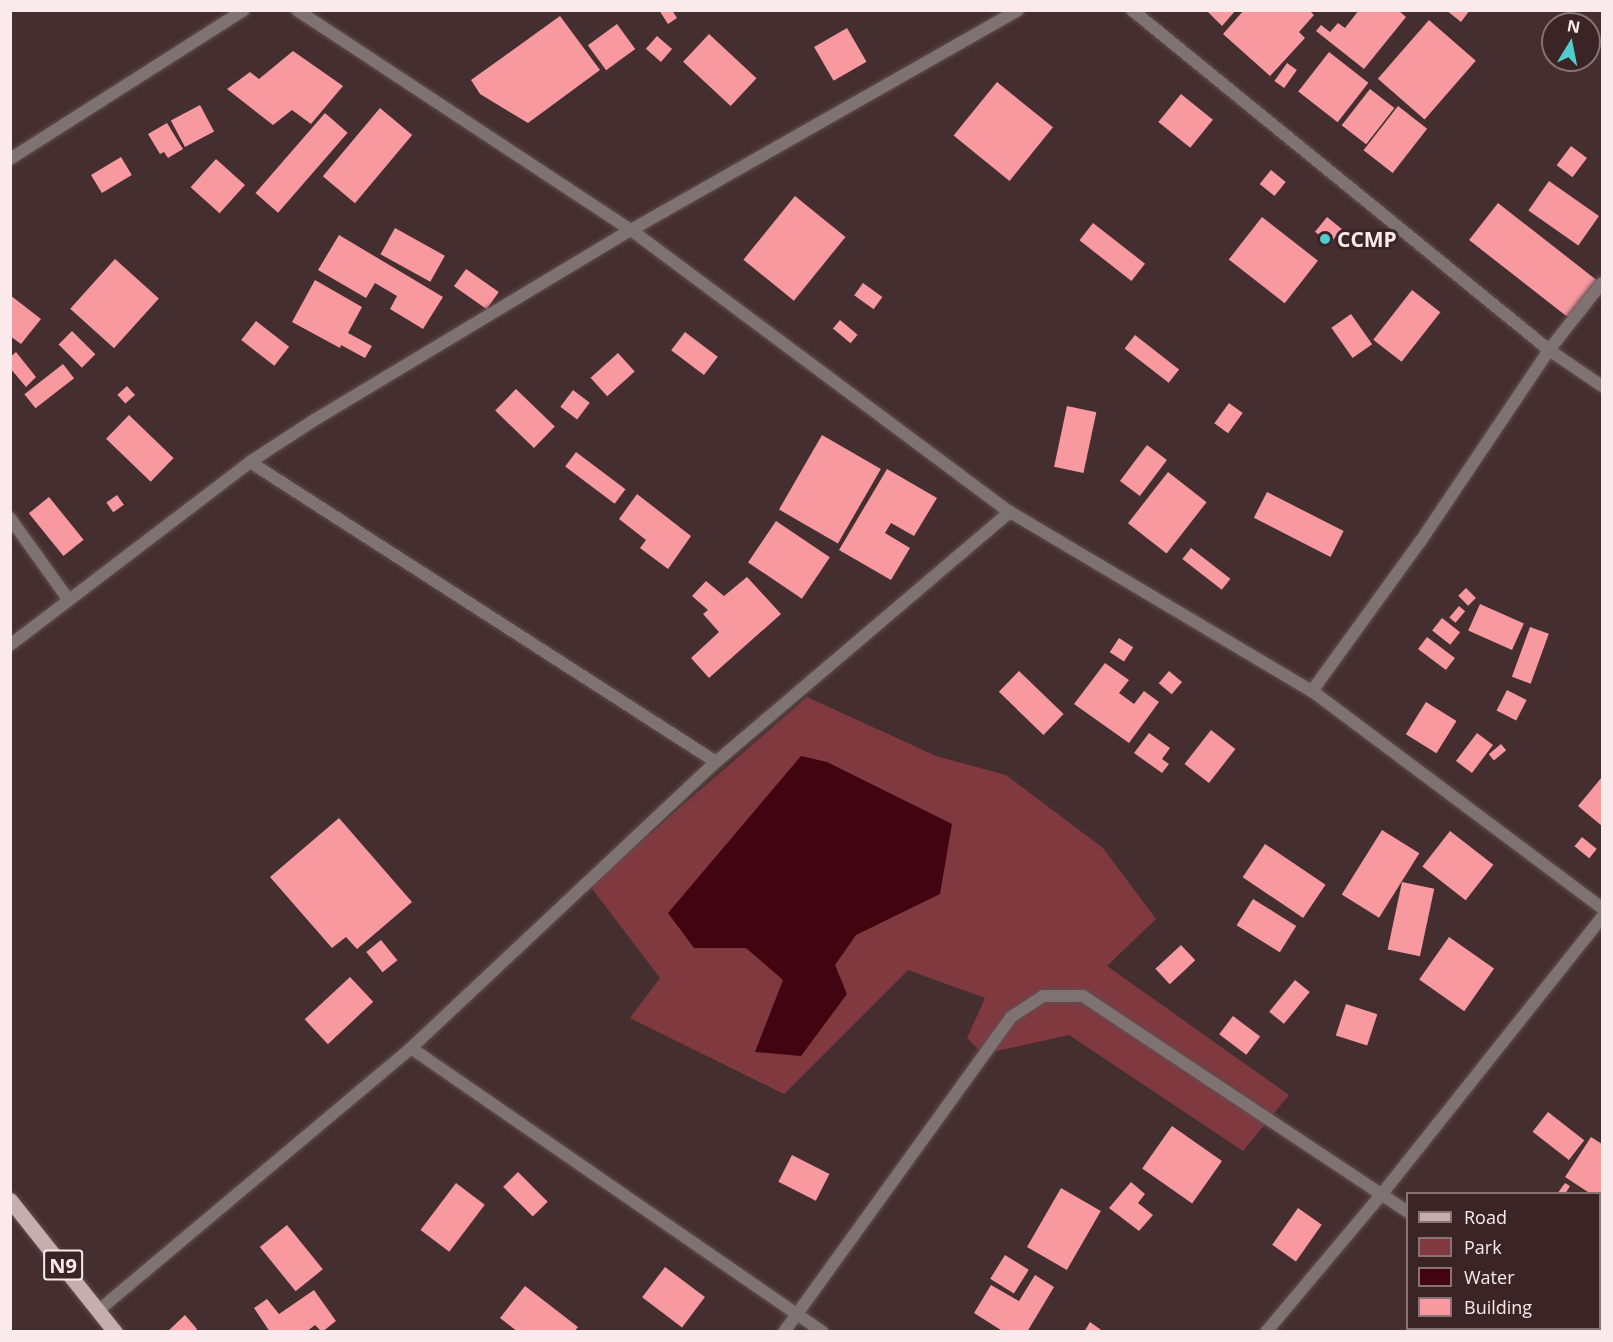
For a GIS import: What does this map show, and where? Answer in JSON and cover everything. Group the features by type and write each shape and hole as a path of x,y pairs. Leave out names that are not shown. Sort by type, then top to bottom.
{"main road":[{"name":"N9","path":"10,1200 115,1332"}],"street":[{"path":"10,159 244,10"},
{"path":"297,10 631,230 1010,512 1312,691 1602,908"},
{"path":"10,645 250,462 316,418 631,230 1018,10"},
{"path":"1132,10 1550,350 1602,386"},
{"path":"1312,691 1420,542 1550,350 1602,284"},
{"path":"250,462 716,762"},
{"path":"99,1310 411,1048 716,762 1010,512"},
{"path":"10,518 68,599"},
{"path":"1266,1332 1381,1195 1602,917"},
{"path":"784,1332 1011,1017 1043,996 1083,996 1406,1211"},
{"path":"411,1048 822,1332"}],"green space":[{"path":"807,697 936,756 1006,775 1103,848 1156,919 1107,966 1289,1095 1243,1151 1069,1035 983,1054 967,1038 985,998 908,970 784,1094 630,1018 660,978 590,886"}],"water":[{"path":"801,756 827,762 952,824 940,894 856,935 835,965 847,994 801,1056 755,1052 783,980 746,948 694,948 668,913"}],"building":[{"path":"659,10 672,10 677,18 668,24"},
{"path":"1206,10 1236,10 1222,26"},
{"path":"1244,10 1309,10 1314,15 1299,32 1305,38 1270,76 1223,34"},
{"path":"1359,10 1398,10 1406,17 1364,69 1316,31 1321,25 1330,32 1338,23 1345,28"},
{"path":"1446,10 1470,10 1461,22"},
{"path":"560,16 600,70 528,123 480,94 471,80"},
{"path":"1429,20 1476,61 1425,120 1378,79"},
{"path":"617,24 635,49 606,70 588,45"},
{"path":"847,28 866,62 834,81 814,47"},
{"path":"709,34 757,78 731,106 683,62"},
{"path":"657,36 672,49 661,62 646,49"},
{"path":"293,51 343,86 311,124 292,110 273,125 227,89 250,72 259,79"},
{"path":"1329,52 1368,83 1338,122 1298,91"},
{"path":"1287,63 1297,70 1284,88 1274,81"},
{"path":"997,82 1053,127 1010,181 954,136"},
{"path":"1370,89 1394,108 1366,144 1342,125"},
{"path":"1181,94 1213,120 1190,148 1158,122"},
{"path":"200,105 214,131 185,147 171,120"},
{"path":"1398,106 1427,129 1393,173 1364,150"},
{"path":"380,108 412,135 355,203 323,176"},
{"path":"325,113 348,133 278,213 255,193"},
{"path":"167,123 183,149 168,158 164,152 160,154 148,134"},
{"path":"1571,146 1587,158 1573,177 1557,165"},
{"path":"121,157 132,175 102,193 91,175"},
{"path":"216,159 245,185 220,213 191,187"},
{"path":"1271,170 1286,182 1274,196 1260,184"},
{"path":"1549,181 1599,216 1578,245 1528,210"},
{"path":"795,196 846,237 794,301 743,260"},
{"path":"1498,203 1597,280 1568,317 1469,240"},
{"path":"1262,217 1318,261 1285,303 1229,260"},
{"path":"1327,217 1342,229 1330,244 1315,232"},
{"path":"1093,223 1145,264 1131,281 1079,240"},
{"path":"395,228 445,256 430,282 380,254"},
{"path":"339,235 443,297 423,329 390,309 397,296 375,283 366,298 318,270"},
{"path":"115,259 159,298 114,348 70,309"},
{"path":"466,269 499,292 487,309 454,286"},
{"path":"315,280 362,307 348,333 372,346 365,358 341,345 340,348 292,322"},
{"path":"863,283 882,297 874,309 854,295"},
{"path":"1412,290 1440,312 1402,362 1373,340"},
{"path":"10,295 41,319 21,344 10,336"},
{"path":"1351,314 1372,344 1353,358 1331,328"},
{"path":"840,320 858,335 851,343 833,328"},
{"path":"256,321 289,347 274,366 241,340"},
{"path":"72,331 95,354 82,368 59,344"},
{"path":"685,332 718,357 704,375 671,350"},
{"path":"1135,335 1179,369 1169,383 1125,348"},
{"path":"16,352 36,377 26,387 10,368 10,357"},
{"path":"618,353 635,372 607,396 591,378"},
{"path":"63,364 74,378 35,408 24,394"},
{"path":"127,386 135,395 125,404 117,395"},
{"path":"516,389 555,427 534,448 495,411"},
{"path":"573,390 590,403 577,419 560,407"},
{"path":"1229,403 1243,413 1228,433 1214,423"},
{"path":"1067,406 1096,412 1083,473 1054,467"},
{"path":"129,415 174,458 151,482 106,439"},
{"path":"822,435 881,469 838,543 779,509"},
{"path":"1147,445 1167,460 1140,496 1120,481"},
{"path":"576,452 626,489 615,504 565,466"},
{"path":"887,469 937,498 914,536 891,523 885,533 910,548 891,580 839,550"},
{"path":"1168,472 1207,502 1167,553 1128,523"},
{"path":"1267,492 1344,531 1330,557 1254,518"},
{"path":"637,494 691,536 668,569 640,548 646,540 619,519"},
{"path":"117,495 124,505 113,512 106,502"},
{"path":"49,497 84,540 63,556 29,513"},
{"path":"776,521 830,557 802,599 748,562"},
{"path":"1191,548 1230,579 1222,590 1182,559"},
{"path":"747,577 781,614 709,678 691,658 719,632 703,614 708,610 692,596 706,581 724,596"},
{"path":"1466,588 1476,598 1468,606 1458,596"},
{"path":"1480,604 1524,624 1512,650 1468,630"},
{"path":"1459,606 1465,611 1455,623 1449,617"},
{"path":"1442,618 1460,632 1450,645 1432,631"},
{"path":"1530,627 1549,634 1531,684 1512,677"},
{"path":"1427,637 1455,658 1446,670 1418,649"},
{"path":"1119,638 1133,647 1124,662 1110,652"},
{"path":"1105,663 1129,680 1119,693 1134,704 1144,691 1159,702 1129,743 1074,704"},
{"path":"1019,671 1064,714 1043,735 999,692"},
{"path":"1169,671 1182,682 1172,694 1159,683"},
{"path":"1507,690 1527,700 1516,720 1497,710"},
{"path":"1426,702 1457,721 1436,753 1406,734"},
{"path":"1211,730 1235,749 1209,783 1185,764"},
{"path":"1149,733 1170,748 1162,759 1169,764 1162,773 1134,753"},
{"path":"1477,733 1493,745 1472,773 1456,761"},
{"path":"1501,744 1506,750 1494,760 1489,754"},
{"path":"1602,777 1602,826 1578,806"},
{"path":"339,818 412,902 357,949 346,937 332,948 270,877"},
{"path":"1382,830 1419,853 1379,918 1342,894"},
{"path":"1450,831 1493,865 1466,900 1422,866"},
{"path":"1582,837 1597,849 1589,858 1574,846"},
{"path":"1265,844 1326,885 1303,918 1243,877"},
{"path":"1402,882 1434,889 1420,956 1388,949"},
{"path":"1253,899 1296,926 1280,952 1237,925"},
{"path":"1449,937 1494,969 1464,1011 1419,980"},
{"path":"381,940 397,960 383,972 366,952"},
{"path":"1181,945 1195,960 1170,984 1155,969"},
{"path":"350,977 373,1002 328,1044 305,1019"},
{"path":"1295,980 1310,992 1284,1024 1269,1012"},
{"path":"1346,1004 1377,1014 1367,1046 1336,1035"},
{"path":"1233,1016 1260,1036 1246,1055 1219,1034"},
{"path":"1548,1112 1584,1140 1569,1160 1533,1132"},
{"path":"1172,1126 1222,1161 1192,1204 1142,1169"},
{"path":"1591,1137 1602,1144 1602,1201 1601,1192 1588,1192 1565,1177"},
{"path":"792,1155 829,1174 816,1201 778,1182"},
{"path":"518,1172 548,1202 533,1217 503,1187"},
{"path":"1131,1182 1145,1194 1138,1203 1153,1215 1139,1231 1109,1208"},
{"path":"456,1183 485,1205 449,1252 420,1230"},
{"path":"1565,1183 1570,1186 1566,1192 1558,1192"},
{"path":"1061,1188 1101,1211 1067,1270 1027,1247"},
{"path":"1298,1208 1322,1225 1296,1261 1272,1245"},
{"path":"287,1225 323,1269 296,1291 260,1247"},
{"path":"1005,1255 1029,1270 1014,1294 990,1279"},
{"path":"665,1267 705,1297 682,1327 642,1297"},
{"path":"1035,1275 1054,1287 1027,1332 1004,1332 974,1313 991,1285 1019,1301"},
{"path":"525,1286 578,1327 574,1332 518,1332 500,1318"},
{"path":"314,1290 336,1321 322,1332 315,1325 306,1332 270,1332 254,1308 267,1299 279,1314"},
{"path":"185,1315 197,1329 194,1332 167,1332"},
{"path":"1090,1322 1104,1332 1084,1332"}],"place":[{"name":"CCMP","path":"1325,239"}]}
